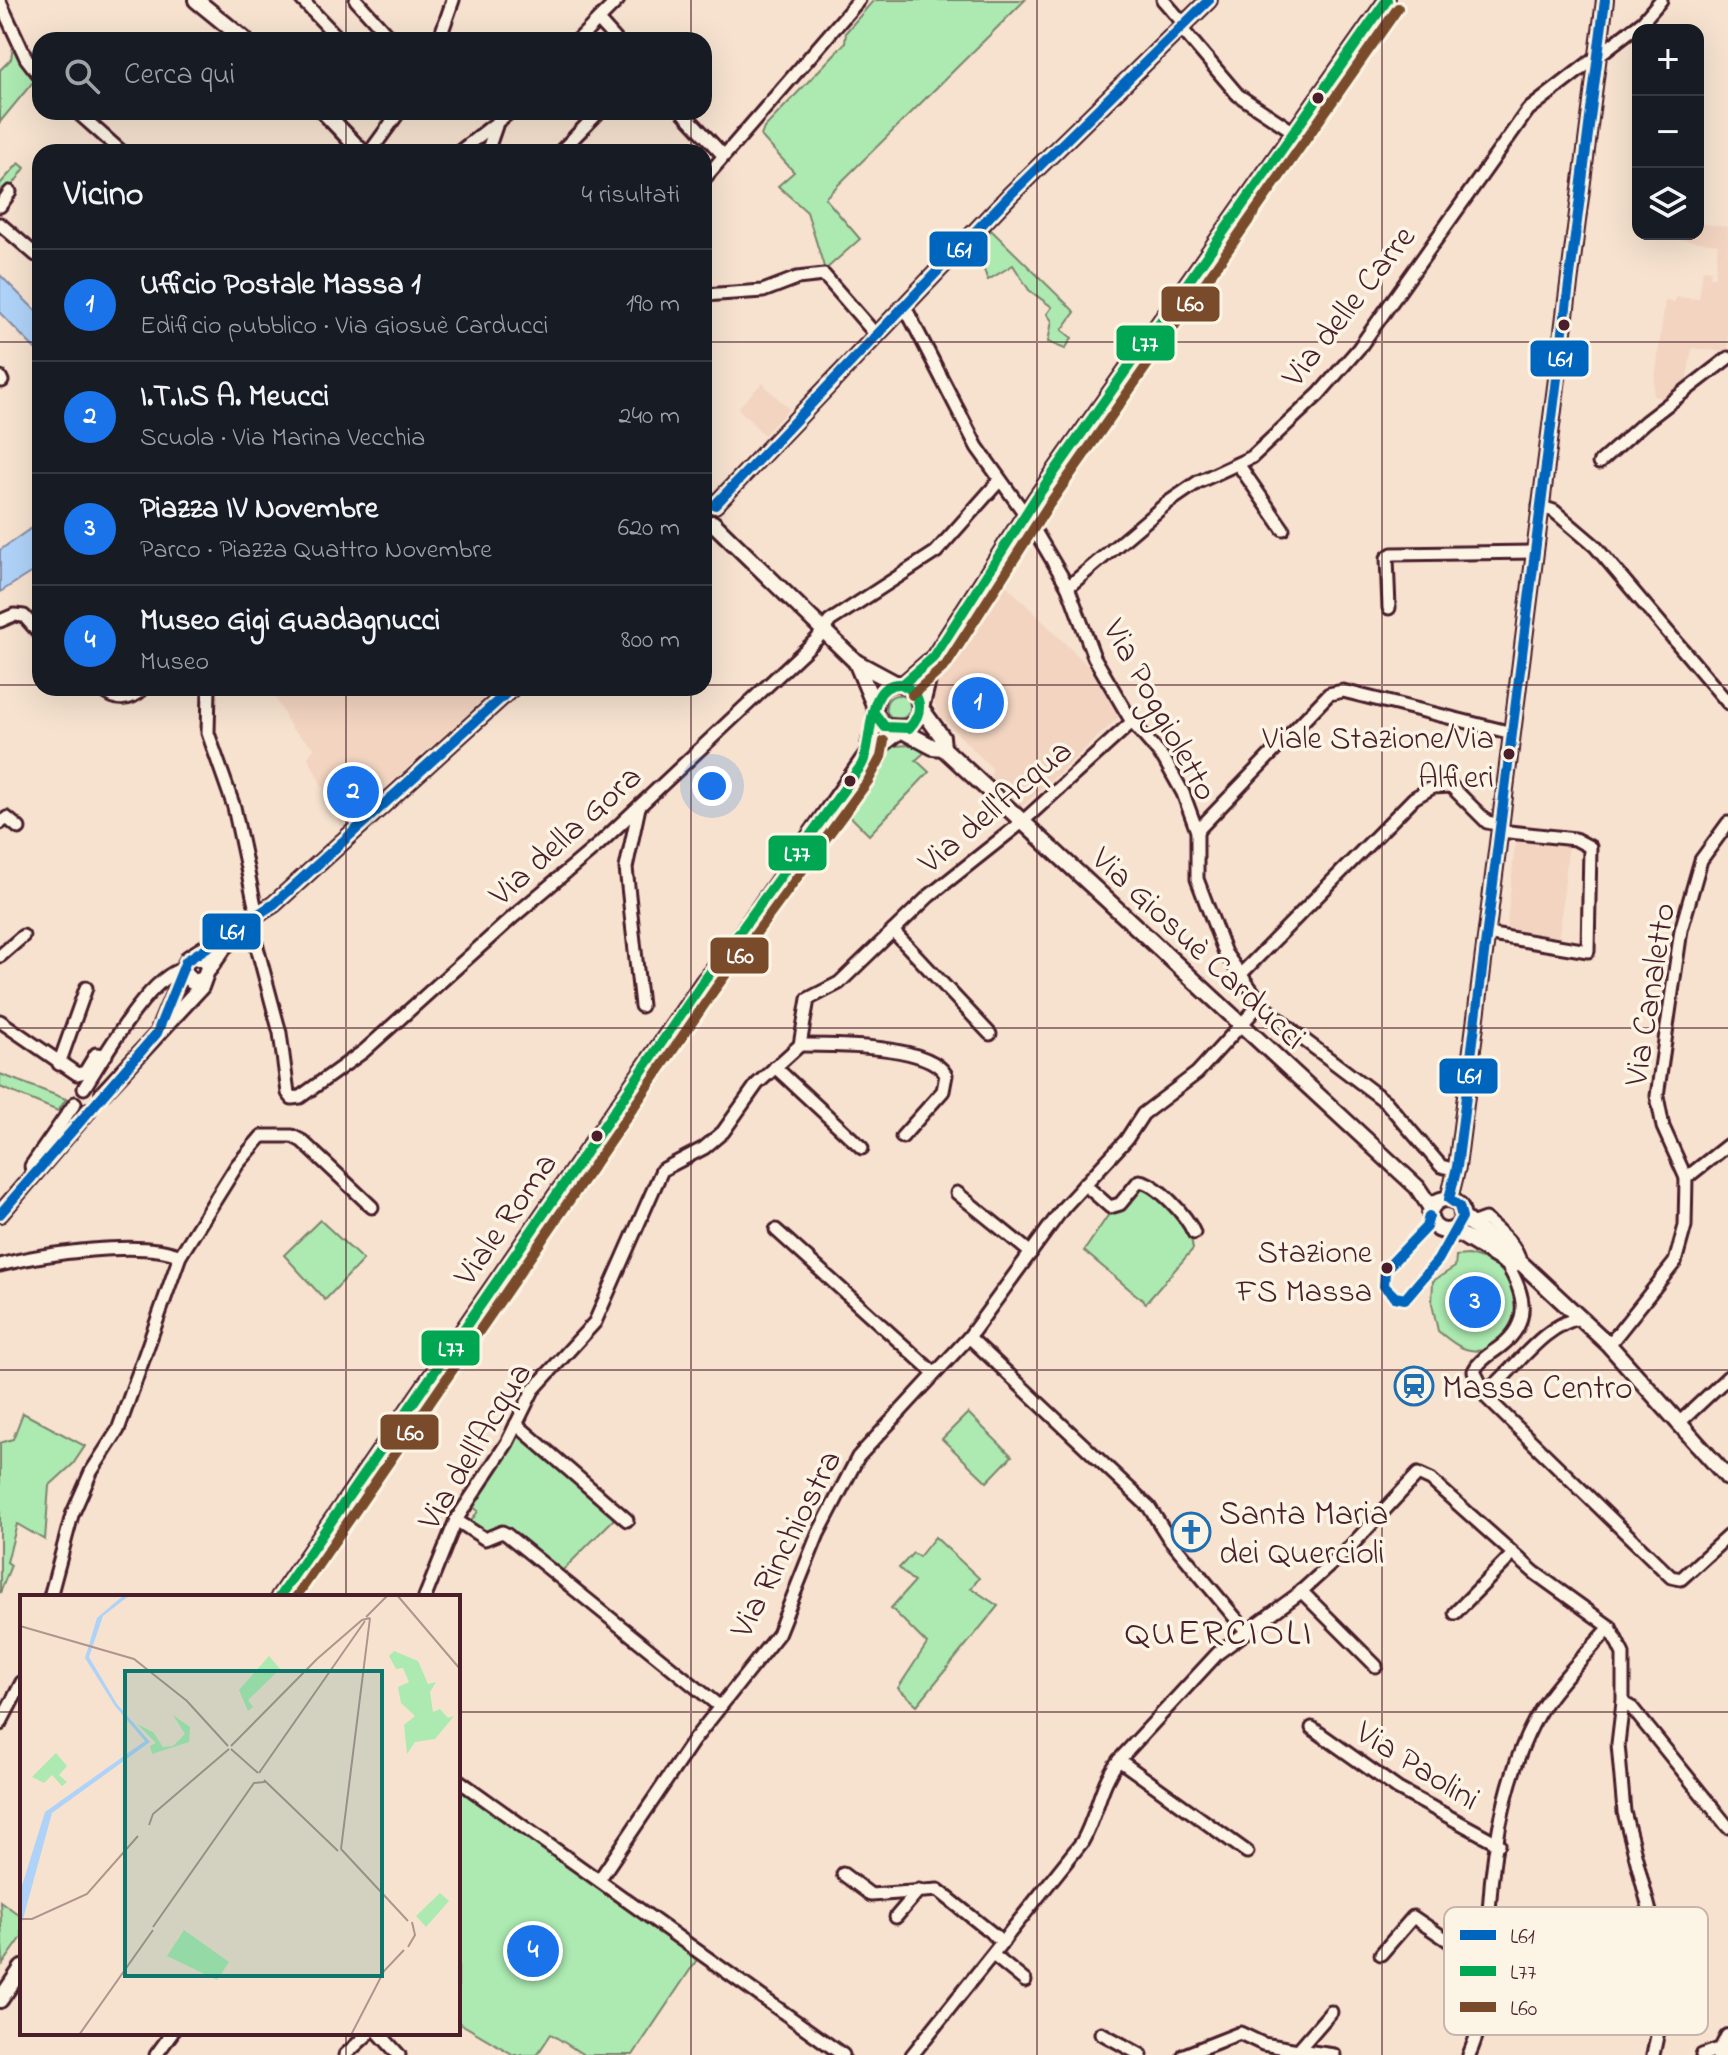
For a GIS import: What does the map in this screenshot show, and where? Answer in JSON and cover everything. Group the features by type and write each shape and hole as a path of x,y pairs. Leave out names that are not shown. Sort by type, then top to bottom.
{"main road":[{"path":"196,0 235,32"},
{"path":"712,499 877,336 1010,195 1209,0"},
{"path":"856,662 885,727 901,730 915,723 934,657 1025,514 1387,0"},
{"path":"1449,1199 1456,1170 1605,0"},
{"path":"333,120 360,144"},
{"path":"348,134 356,144"},
{"path":"712,528 856,662 917,693 921,708"},
{"path":"869,751 881,691 899,684 934,657"},
{"path":"157,1033 183,971 193,957 274,904 503,696"},
{"name":"Via Giosuè Carducci","path":"921,708 942,737 943,748"},
{"name":"Via Giosuè Carducci","path":"901,730 933,747 943,748 1417,1187 1431,1208"},
{"name":"Viale Roma","path":"280,1595 704,981 734,944 869,751 877,749 901,730"},
{"path":"103,1093 186,1005 236,930"},
{"path":"193,957 204,959 206,975"},
{"path":"183,971 192,982 206,975"},
{"path":"0,1214 33,1176 81,1107"},
{"path":"1468,1220 1453,1230 1442,1231 1434,1227 1429,1216 1431,1208 1439,1201 1449,1199 1459,1206 1468,1220 1609,1345 1728,1478"},
{"path":"1453,1230 1518,1266"},
{"path":"0,2000 6,1979"}],"street":[{"path":"302,0 332,32"},
{"path":"356,0 385,32"},
{"path":"442,32 453,0"},
{"path":"586,32 618,0"},
{"path":"712,169 859,0"},
{"path":"1163,0 1238,95 1294,132"},
{"name":"Via delle Carre","path":"1068,587 1166,504 1198,482 1252,457 1319,394 1359,348 1507,135 1528,110 1599,52 1643,21 1661,0"},
{"path":"0,2 32,66"},
{"path":"598,20 609,32"},
{"path":"86,120 113,144"},
{"path":"376,144 393,120"},
{"path":"470,144 502,120"},
{"path":"568,144 591,120"},
{"path":"690,120 723,155"},
{"path":"490,144 496,126"},
{"path":"0,206 10,192"},
{"path":"0,224 32,252"},
{"path":"712,293 763,291 797,278 824,275 877,336"},
{"name":"Via Poggioletto","path":"905,307 977,447 1025,514 1068,587 1094,657 1132,722 1164,759 1183,793 1197,831 1197,879 1203,902 1225,953 1261,1003 1392,1107 1441,1166 1456,1170"},
{"path":"1599,463 1645,422 1728,358"},
{"path":"1238,464 1283,529"},
{"name":"Via della Gora","path":"253,918 280,1033 288,1093 292,1098 300,1097 364,1051 639,806 830,621 936,552 1000,480"},
{"path":"1539,506 1554,511 1595,546 1728,703"},
{"path":"1389,608 1387,558 1392,554 1534,552"},
{"path":"0,621 14,615 24,616 32,625"},
{"path":"1197,831 1329,694 1343,691 1512,733"},
{"path":"111,696 115,699 130,696"},
{"path":"209,696 208,733 234,807 253,918"},
{"name":"Via dell'Acqua","path":"426,1595 456,1520 491,1469 533,1390 595,1322 662,1170 704,1148 723,1132 757,1084 801,1042 808,999 839,983 929,896 1021,823 1132,722"},
{"path":"1240,975 1414,798 1433,787 1451,786 1487,822 1500,828 1575,839 1590,847 1588,951 1486,934"},
{"path":"639,806 626,868 641,1006"},
{"path":"0,823 7,818 19,828"},
{"name":"Via Canaletto","path":"1686,1178 1663,1127 1657,1096 1681,930 1701,860 1728,823"},
{"path":"893,931 990,1034"},
{"path":"0,956 23,936"},
{"path":"84,1088 160,983 183,971"},
{"path":"59,1064 86,988"},
{"path":"141,1006 156,1000 186,1005"},
{"name":"Via Rinchiostra","path":"599,1880 719,1706 778,1634 818,1534 858,1457 969,1337 1084,1184 1126,1140 1143,1114 1197,1073 1261,1003"},
{"path":"0,1021 59,1064 81,1075 96,1054 106,1055"},
{"path":"801,1042 857,1046 921,1057 938,1064 946,1075 943,1091 902,1137"},
{"path":"775,1067 862,1148"},
{"path":"51,1595 72,1515 91,1472 118,1430 180,1256 237,1165 262,1136 292,1136 302,1141 372,1207"},
{"path":"1609,1345 1675,1262 1685,1226 1686,1178 1728,1145"},
{"path":"1084,1184 1110,1207 1120,1204 1139,1181 1149,1183 1190,1224 1194,1233"},
{"path":"957,1193 1031,1253"},
{"path":"776,1230 934,1373"},
{"path":"0,1265 30,1257 151,1248 180,1256"},
{"path":"1518,1266 1523,1317 1519,1328 1476,1366 1474,1377 1495,1406 1662,1571 1681,1579 1728,1536"},
{"path":"1485,1389 1495,1385 1557,1327 1581,1318"},
{"path":"969,1337 1149,1507 1168,1537 1247,1632"},
{"path":"1679,1423 1728,1377"},
{"path":"516,1424 627,1520"},
{"path":"912,2055 1082,1842 1095,1817 1106,1776 1119,1760 1218,1653 1301,1591 1350,1547 1418,1474 1431,1480 1513,1554 1610,1627 1623,1654 1623,1702 1618,1744 1624,1812 1649,1907"},
{"path":"456,1520 485,1539 502,1532 506,1534 719,1706"},
{"path":"1455,1613 1513,1554"},
{"path":"1301,1591 1376,1666"},
{"path":"1490,1907 1511,1775 1549,1697 1610,1627"},
{"path":"0,1724 20,1686"},
{"path":"1623,1702 1632,1708 1728,1827"},
{"name":"Via Paolini","path":"1312,1728 1398,1789 1499,1844"},
{"path":"1119,1760 1247,1852"},
{"path":"460,1781 843,2055"},
{"path":"843,1874 871,1895 938,1890 1003,1942"},
{"path":"896,1917 919,1890"},
{"path":"1381,1954 1413,1917 1444,1938"},
{"path":"993,1955 1025,1981"},
{"path":"1298,2050 1331,2012"},
{"path":"1101,2033 1141,2055"},
{"path":"1184,2055 1240,2033 1263,2044 1334,2055"},
{"path":"156,2055 171,2035"},
{"path":"345,2055 367,2035"},
{"path":"381,2035 399,2055"},
{"path":"1469,2055 1477,2035"},
{"path":"1653,2055 1657,2035"},
{"path":"1702,2055 1723,2047"}],"shaded area":[{"path":"1704,224 1728,227 1728,352 1692,348 1685,388 1672,399 1653,396 1665,301 1674,302 1677,297 1699,299 1703,269 1711,270 1710,277 1715,277 1718,244 1682,240 1704,240"},
{"path":"762,383 789,409 764,435 738,408"},
{"path":"1006,585 1092,670 1119,717 1022,807 991,778 992,768 940,716 932,697 935,681"},
{"path":"274,696 487,696 342,827 308,757 315,748 292,729"},
{"path":"1516,837 1569,842 1558,943 1506,934"}],"green space":[{"path":"1025,0 825,198 860,239 825,270 807,212 778,186 794,172 761,136 764,128 845,43 846,32 872,2"},
{"path":"18,45 32,67 32,83 0,122 0,70 11,59 13,47"},
{"path":"19,163 25,168 0,203 0,184"},
{"path":"991,230 1075,312 1062,330 1072,338 1065,349 1048,342 1052,321 1047,314 1052,307 1029,290 1013,265 988,280 975,248"},
{"path":"898,695 907,698 910,707 907,716 898,719 889,716 886,707 889,698"},
{"path":"914,745 924,753 916,760 929,772 869,835 846,812 891,746"},
{"path":"0,1074 66,1099 58,1111 0,1087"},
{"path":"1138,1186 1147,1187 1189,1228 1193,1249 1146,1303 1084,1251 1109,1214 1119,1212"},
{"path":"320,1220 363,1260 325,1300 284,1255"},
{"path":"1468,1255 1493,1265 1509,1279 1517,1295 1517,1313 1512,1329 1502,1341 1488,1349 1466,1349 1438,1331 1432,1304 1433,1281 1455,1267 1456,1256"},
{"path":"23,1413 85,1446 73,1464 49,1486 45,1540 17,1524 7,1562 11,1565 0,1593 0,1443 13,1439"},
{"path":"968,1413 1012,1456 987,1482 942,1439"},
{"path":"520,1433 616,1517 559,1574 500,1528 490,1537 468,1526 478,1511 472,1506"},
{"path":"935,1537 979,1578 971,1588 998,1606 917,1705 898,1688 927,1644 891,1608 914,1582 899,1568 913,1553 919,1557"},
{"path":"460,1789 698,1958 633,2055 584,2055 551,2034 537,2055 514,2055 460,2023"},
{"path":"0,1901 20,1916 20,1940 3,1964"}],"water":[{"path":"0,275 32,307 32,346 0,313"},
{"path":"32,528 32,572 0,592 0,550"}],"tunnel":[{"path":"88,1111 103,1093"}],"transit line":[{"name":"L61","path":"715,505 1010,195 1209,0"},
{"name":"L77","path":"903,684 934,657 1036,498 1387,0"},
{"name":"L61","path":"1429,1216 1426,1227 1385,1270 1384,1286 1395,1297 1405,1299 1438,1260 1462,1217 1459,1206 1449,1199 1457,1167 1605,0"},
{"name":"L60","path":"912,695 946,665 1048,506 1398,8"},
{"name":"L77","path":"280,1595 704,981 861,766 872,715 881,693 889,686 901,684 914,693 919,704 917,716 909,728 885,727 875,714"},
{"name":"L61","path":"0,1214 157,1033 186,961 274,904 503,696"},
{"name":"L60","path":"297,1595 715,989 868,781 881,757 884,741"}],"place":[{"name":"Ufficio Postale Massa 1","path":"978,703"},
{"name":"Viale Stazione/Via Alfieri","path":"1509,754"},
{"name":"I.T.I.S A. Meucci","path":"353,792"},
{"name":"Stazione FS Massa","path":"1387,1268"},
{"name":"Piazza IV Novembre","path":"1475,1302"},
{"name":"Massa Centro","path":"1414,1386"},
{"name":"Santa Maria dei Quercioli","path":"1191,1532"},
{"name":"Museo Gigi Guadagnucci","path":"533,1951"}],"district":[{"name":"QUERCIOLI","path":"1219,1631"}]}
